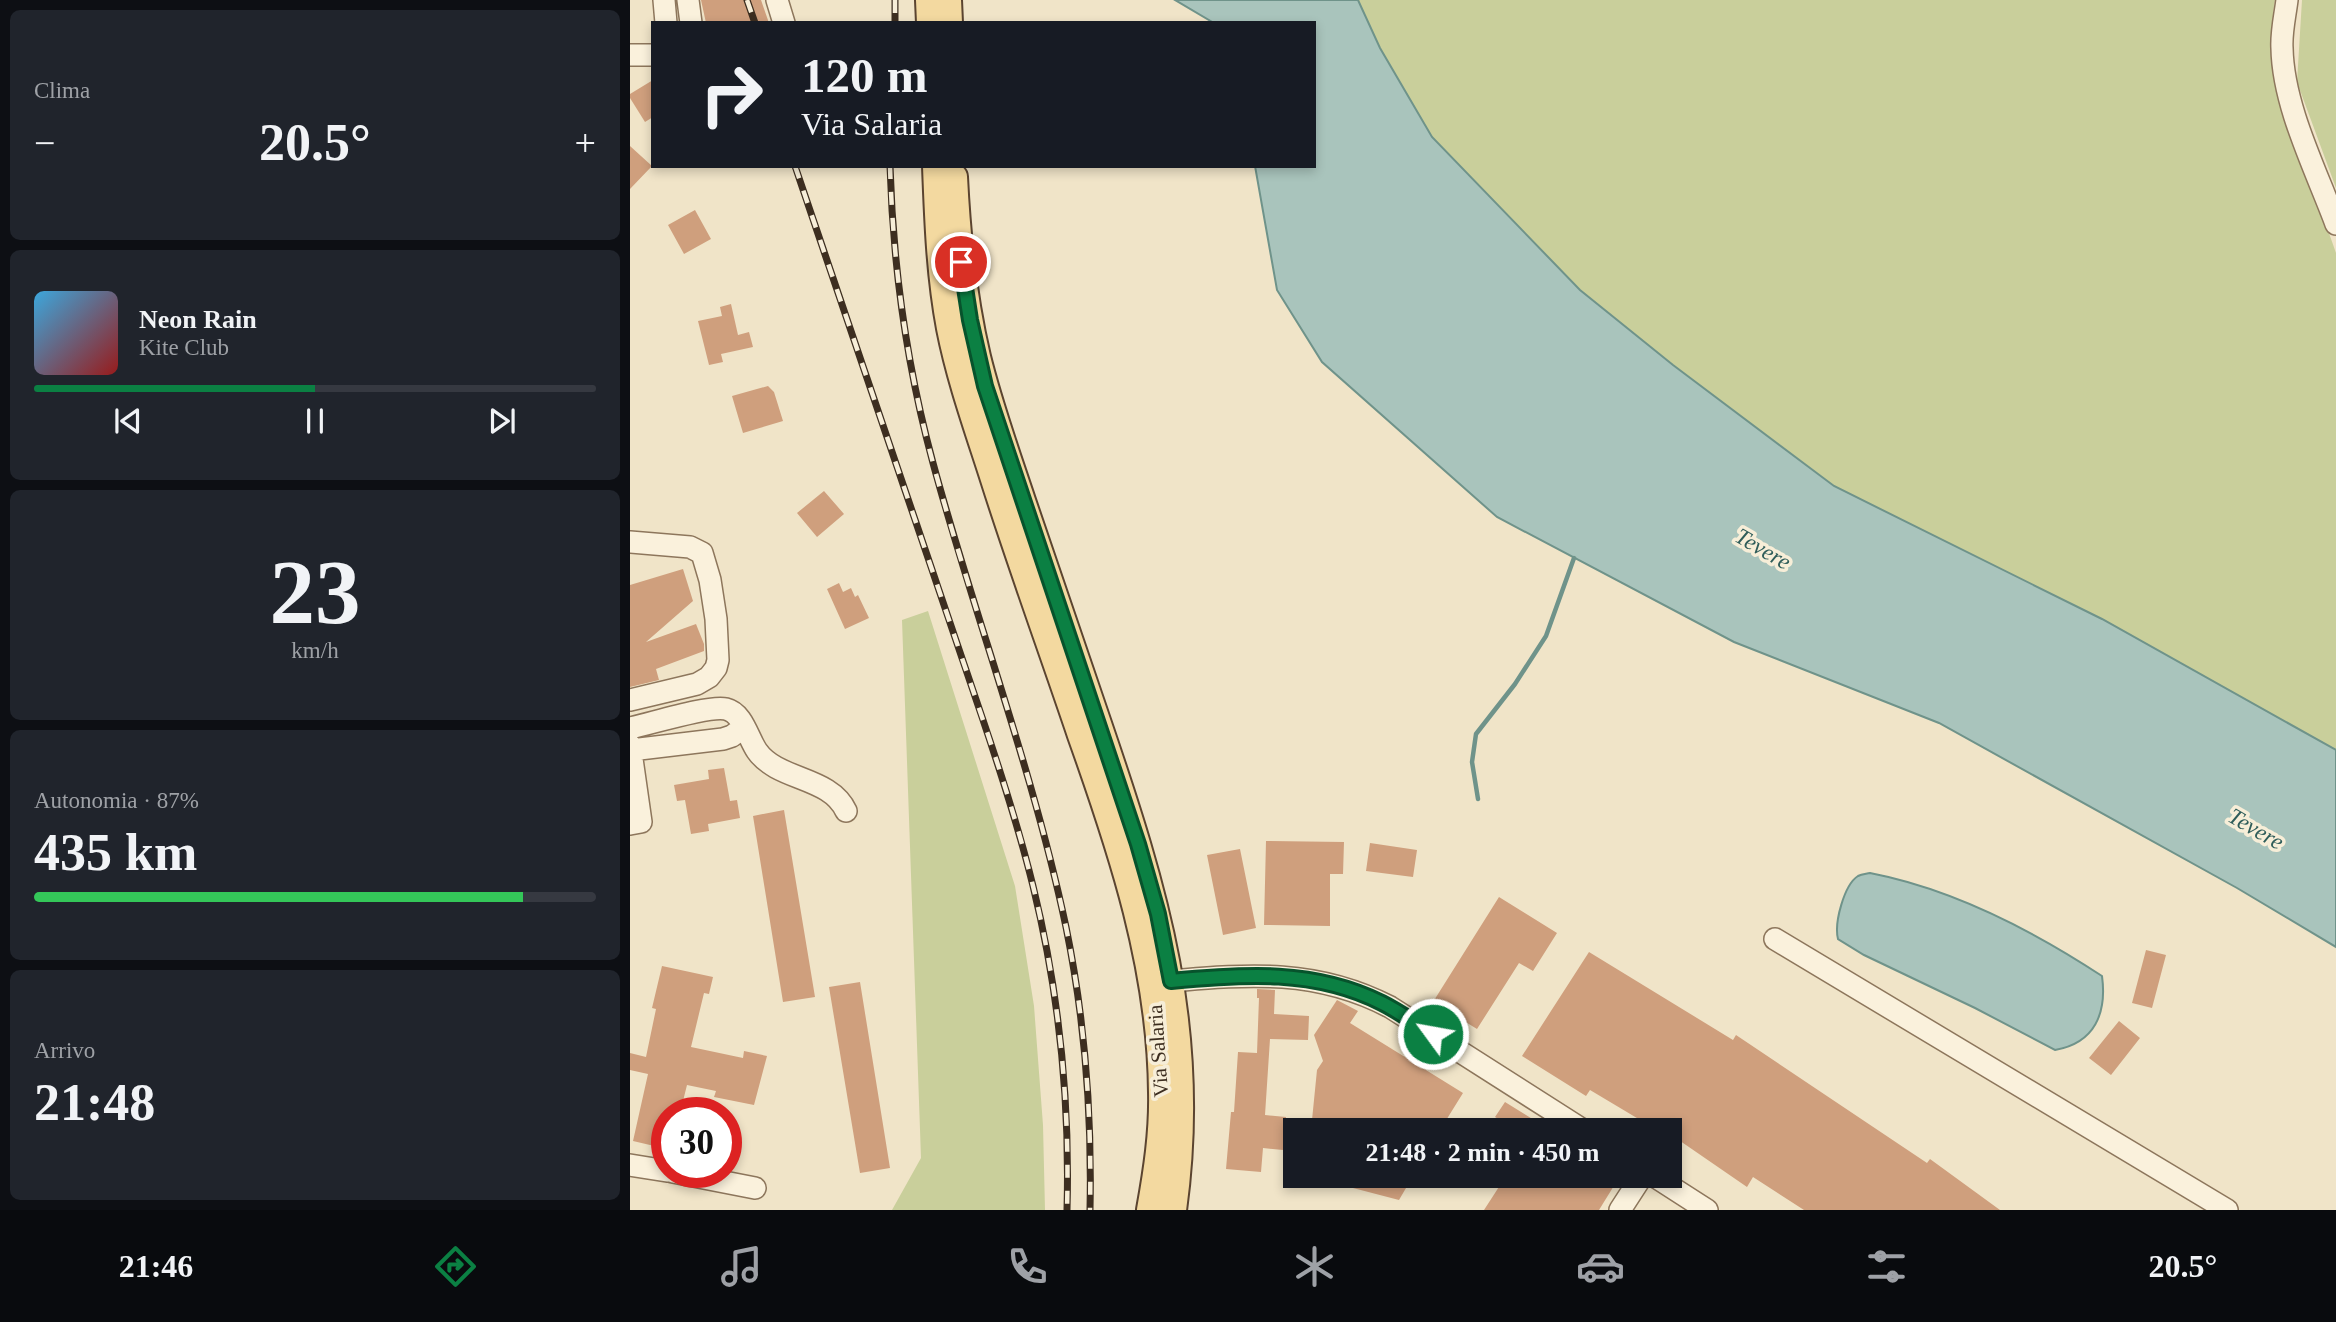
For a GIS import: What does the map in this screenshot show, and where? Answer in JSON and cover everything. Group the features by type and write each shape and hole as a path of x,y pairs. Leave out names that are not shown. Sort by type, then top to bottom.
{"main road":[{"path":"929,0 930,21"},
{"path":"948,0 949,21"},
{"name":"Via Salaria","path":"936,168 944,281 950,327 961,370 1011,533 1120,849 1147,952 1157,1023 1162,1090 1159,1151 1150,1210"},
{"name":"Via Salaria","path":"954,168 963,280 985,386 1138,844 1158,914 1179,1042 1182,1105 1180,1156 1173,1210"}],"street":[{"path":"664,0 666,21"},
{"path":"688,0 691,21"},
{"path":"777,0 783,21"},
{"path":"2287,0 2282,47 2285,78 2295,115 2329,188 2336,224"},
{"path":"630,55 651,55"},
{"path":"630,542 690,547 702,553 713,599 718,660 715,672 697,684 630,700"},
{"path":"630,728 718,708 733,712 764,759 835,795 846,811"},
{"path":"635,823 631,748 723,739 744,727"},
{"path":"1775,939 2227,1210"},
{"path":"1171,981 1233,975 1271,975 1307,978 1346,988 1390,1007 1564,1118"},
{"path":"630,1165 651,1168"},
{"path":"742,1185 755,1188"},
{"path":"1620,1210 1634,1188"},
{"path":"1673,1188 1707,1210"}],"green space":[{"path":"1358,0 2275,0 2272,60 2289,120 2336,253 2336,751 2102,619 1834,486 1673,365 1580,290 1432,137 1380,48"},
{"path":"2302,0 2336,0 2336,188 2297,82"},
{"path":"928,611 1015,886 1034,1006 1043,1125 1045,1210 892,1210 921,1158 902,620"}],"water":[{"name":"Tevere","path":"1175,0 1358,0 1380,48 1432,137 1580,290 1673,365 1834,486 2102,619 2336,750 2336,947 2237,888 1939,723 1734,642 1497,517 1322,362 1277,290 1255,168 1316,168 1316,21 1211,21"},
{"path":"1870,873 1931,889 1991,913 2020,927 2102,976 2100,1014 2089,1033 2080,1041 2055,1050 1864,955 1838,939 1839,914 1848,887 1858,876"}],"building":[{"path":"701,0 761,0 768,21 706,21"},
{"path":"651,81 651,118 645,122 630,94"},
{"path":"630,146 651,167 630,189"},
{"path":"695,210 711,239 684,254 668,225"},
{"path":"731,304 738,335 749,332 753,347 721,354 723,362 709,365 698,321 722,316 720,307"},
{"path":"768,386 774,392 783,421 743,433 732,396"},
{"path":"824,491 844,514 817,537 797,513"},
{"path":"683,569 693,601 646,642 696,624 704,651 656,669 659,680 630,687 630,585"},
{"path":"839,583 843,592 851,588 855,597 858,595 869,618 845,629 827,589"},
{"path":"724,768 730,801 737,800 740,818 708,824 709,831 691,834 685,800 677,801 674,785 709,779 708,770"},
{"path":"784,810 815,997 783,1002 753,816"},
{"path":"1266,841 1344,842 1343,874 1330,874 1330,926 1264,925"},
{"path":"1370,843 1417,850 1413,877 1366,871"},
{"path":"1240,849 1256,928 1223,935 1207,855"},
{"path":"1499,897 1557,933 1533,971 1519,963 1477,1029 1433,1002"},
{"path":"2146,950 2166,955 2152,1008 2132,1003"},
{"path":"1589,952 1733,1040 1736,1035 1927,1163 1930,1159 2000,1210 1804,1210 1753,1177 1747,1187 1682,1142 1682,1118 1637,1118 1590,1090 1586,1096 1522,1056"},
{"path":"662,966 713,977 709,994 704,993 691,1047 743,1058 744,1051 767,1056 754,1105 742,1103 742,1097 714,1097 716,1091 687,1085 684,1097 651,1097 651,1145 633,1141 648,1074 630,1070 630,1053 646,1057 656,1009 652,1008"},
{"path":"860,982 890,1168 860,1173 829,987"},
{"path":"1257,989 1275,990 1274,1014 1309,1016 1308,1040 1270,1039 1265,1115 1286,1117 1283,1118 1283,1150 1263,1148 1261,1172 1226,1169 1231,1112 1234,1112 1238,1052 1257,1053"},
{"path":"1337,1000 1358,1011 1350,1023 1463,1093 1447,1118 1312,1118 1317,1070 1323,1061 1314,1035"},
{"path":"2119,1021 2140,1038 2111,1075 2089,1058"},
{"path":"1505,1102 1531,1118 1497,1118"},
{"path":"1353,1188 1406,1188 1399,1200"},
{"path":"1498,1188 1613,1188 1599,1210 1484,1210"}],"waterway":[{"path":"1478,799 1472,762 1476,734 1515,684 1546,636 1574,558"}],"railway":[{"path":"747,0 754,21"},
{"path":"895,0 895,21"},
{"path":"796,168 989,738 1028,865 1050,966 1061,1047 1067,1128 1067,1210"},
{"path":"890,168 898,279 924,427 949,521 1037,810 1053,868 1073,962 1086,1068 1090,1210"}],"route":[{"path":"961,262 977,357 997,428 1138,844 1158,914 1171,981 1247,975 1307,978 1346,988 1380,1002 1433,1034"}]}
